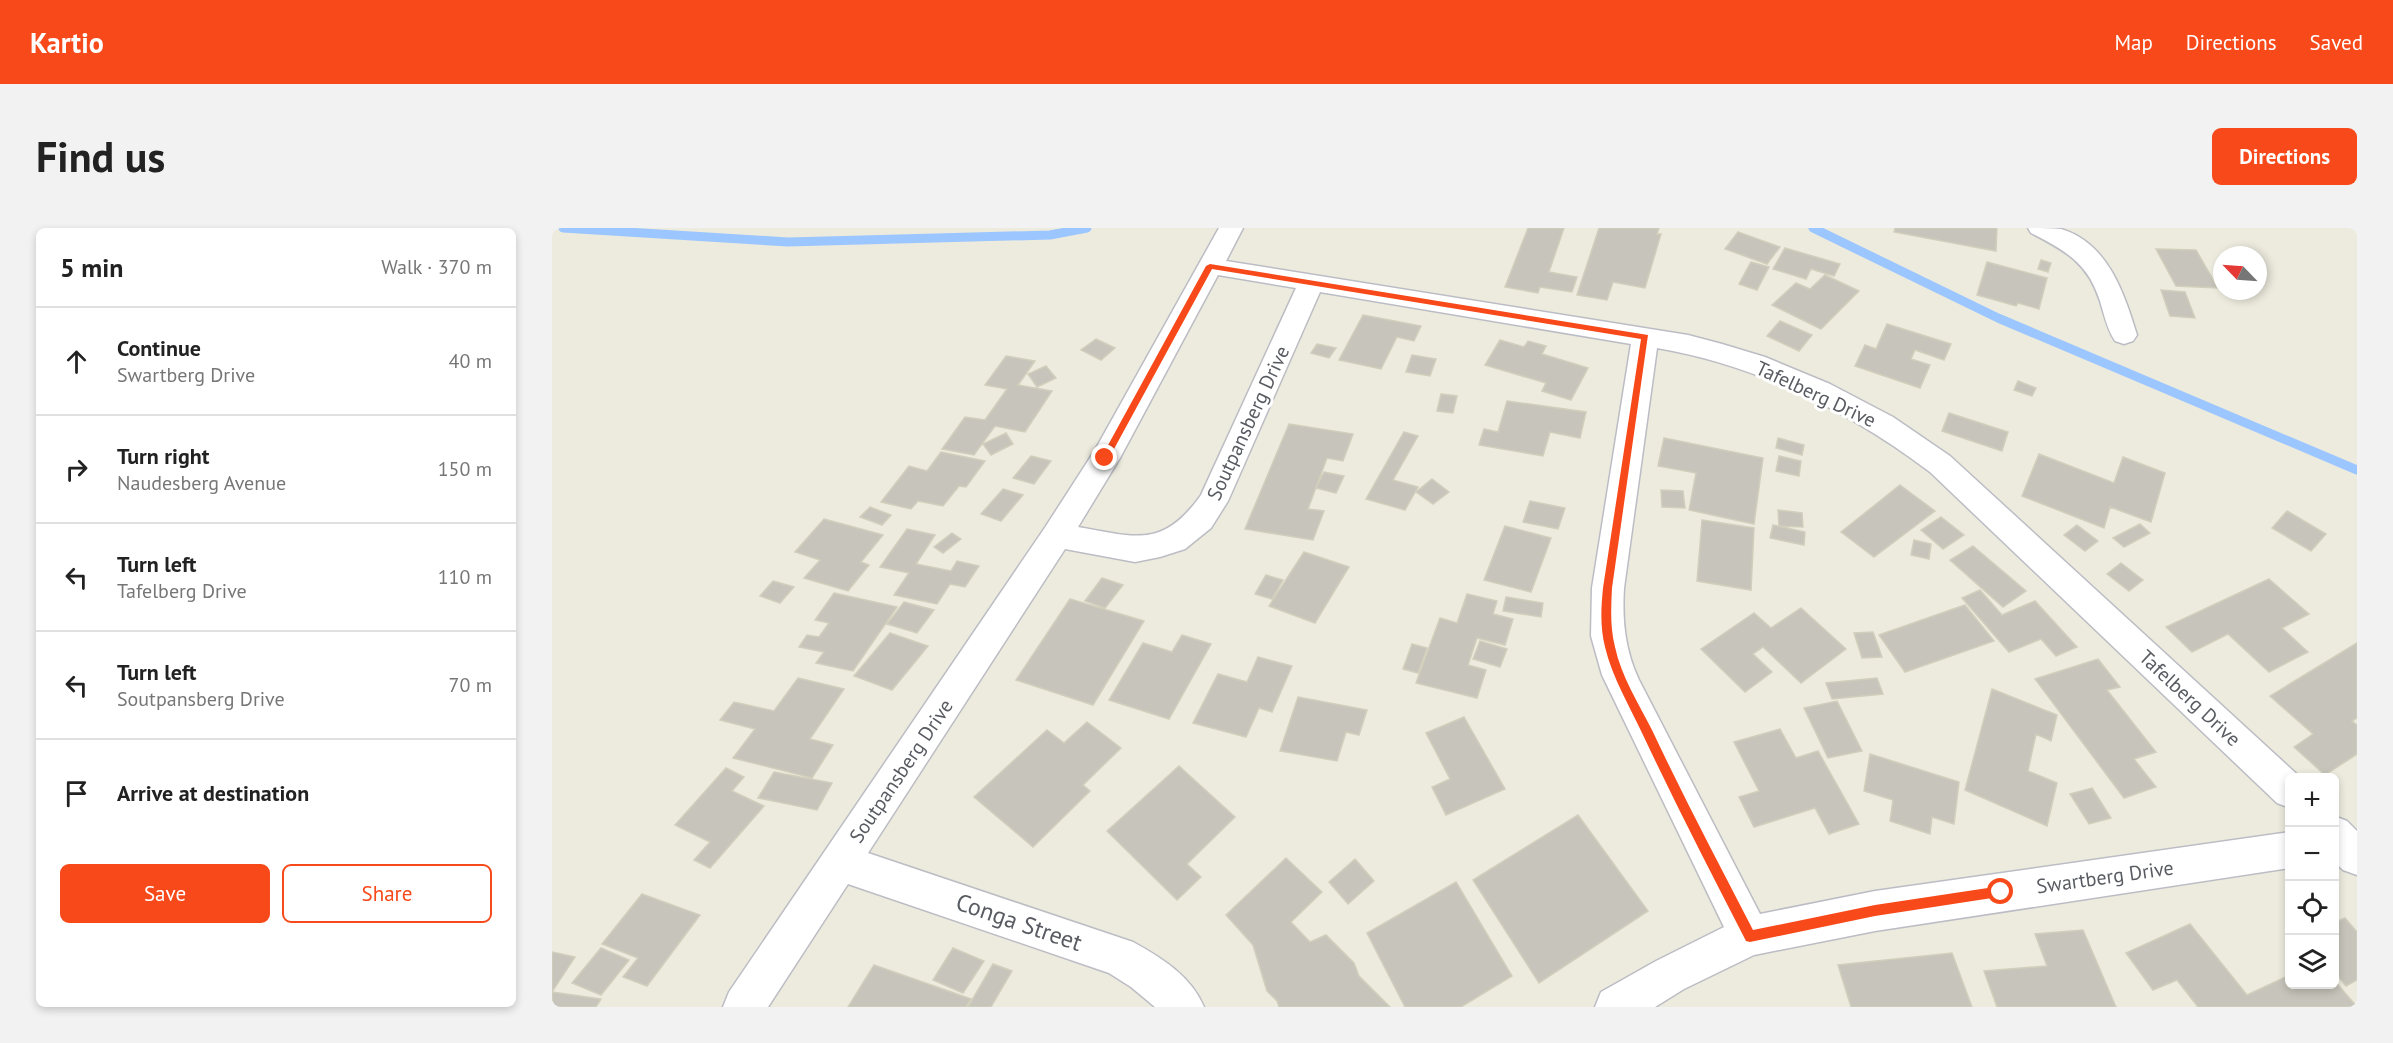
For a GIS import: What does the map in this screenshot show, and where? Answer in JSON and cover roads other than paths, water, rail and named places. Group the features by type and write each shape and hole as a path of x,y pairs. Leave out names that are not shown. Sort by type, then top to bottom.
{"street":[{"name":"Soutpansberg Drive","path":"744,1007 1057,535 1105,458 1231,228"},
{"path":"2040,228 2080,249 2101,271 2124,335"},
{"name":"Tafelberg Drive","path":"1210,266 1645,337 1721,352 1779,373 1826,394 1916,445 1971,492 2285,787"},
{"name":"Soutpansberg Drive","path":"1057,535 1119,548 1146,548 1174,540 1200,520 1213,501 1311,283"},
{"path":"1645,337 1613,542 1606,617 1610,650 1680,801 1750,936"},
{"name":"Swartberg Drive","path":"1616,1007 1670,975 1750,936 1875,911 2285,851"},
{"name":"Conga Street","path":"840,863 1119,956 1144,970 1168,989 1183,1007"}],"waterway":[{"path":"563,228 788,242 1050,235 1087,228"},
{"path":"1813,228 1998,318 2357,470"}]}
